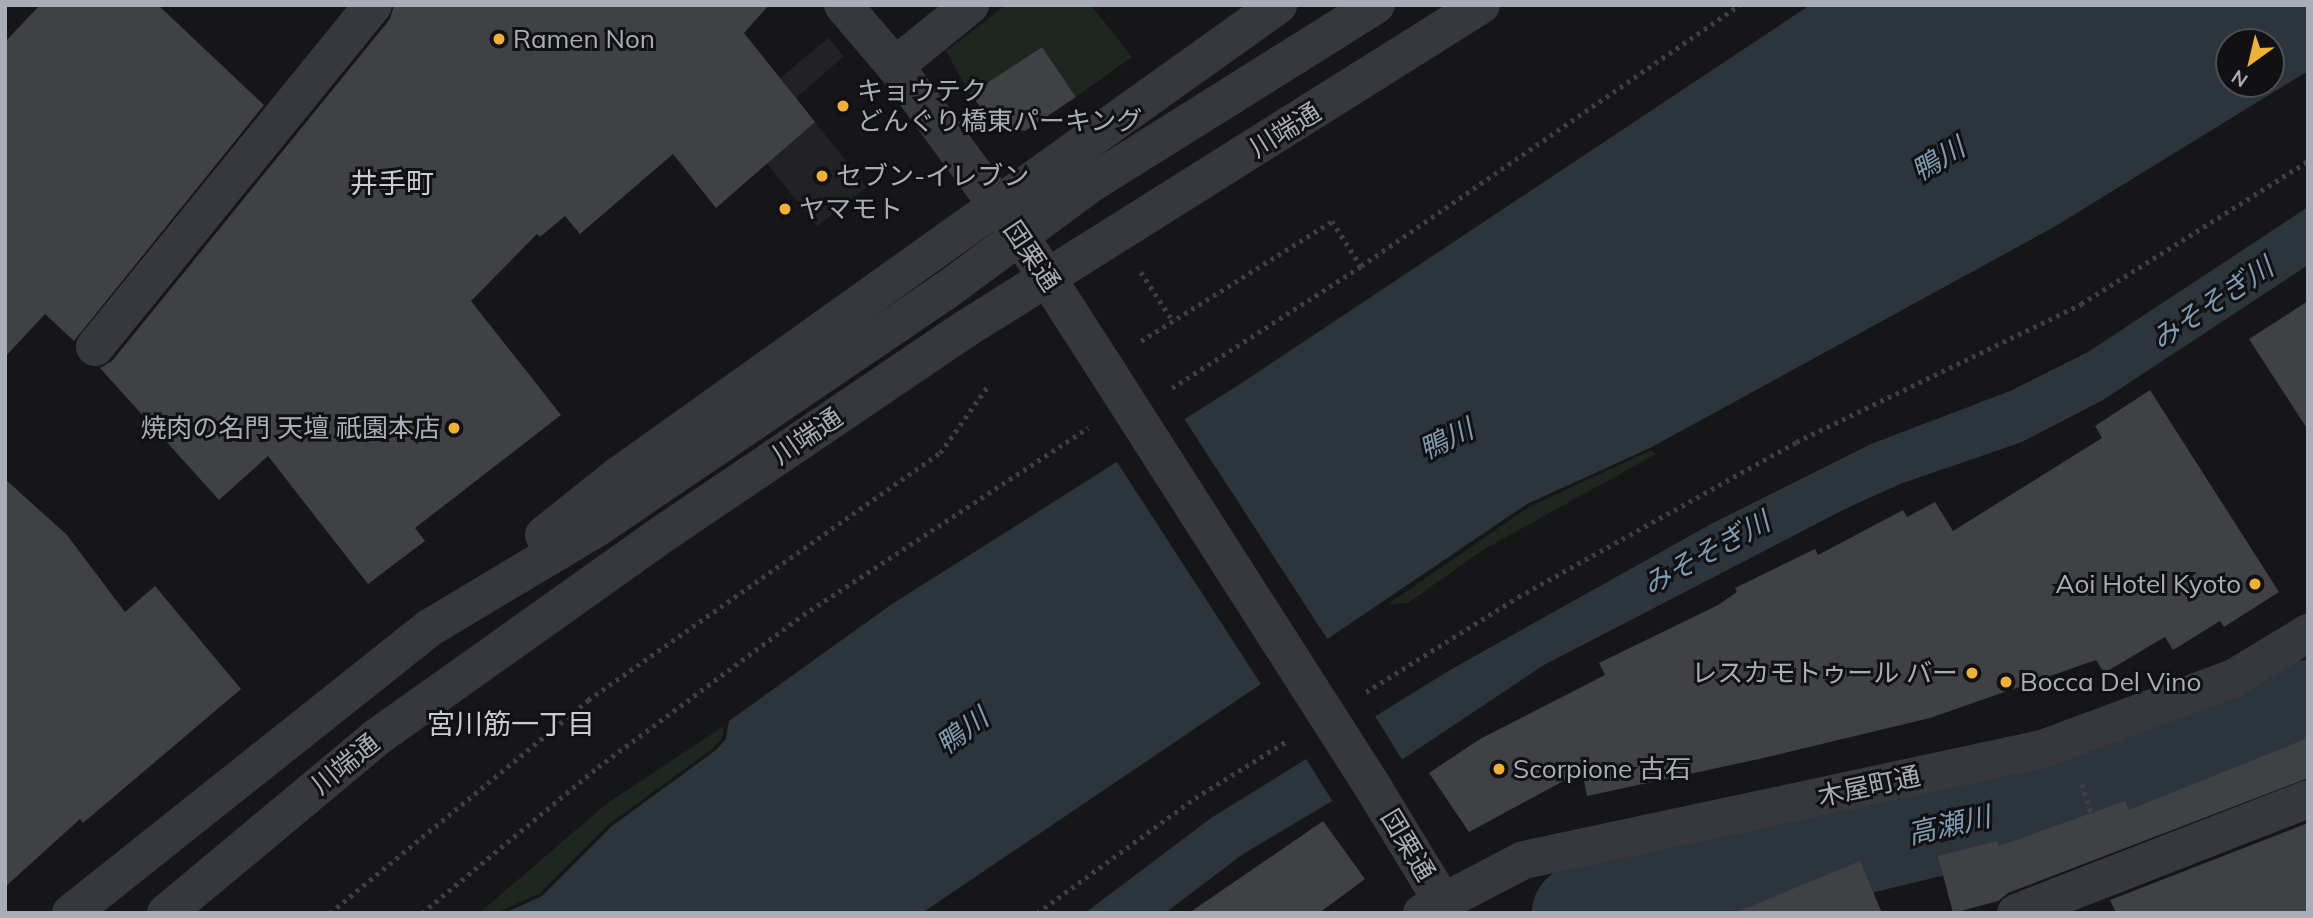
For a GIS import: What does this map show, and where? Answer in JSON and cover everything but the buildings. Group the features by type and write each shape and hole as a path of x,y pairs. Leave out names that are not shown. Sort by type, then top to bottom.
{"street":[{"path":"95,347 373,5"},
{"name":"団栗通","path":"843,5 895,66 1048,278 1374,789 1432,907"},
{"path":"895,66 970,5"},
{"path":"431,627 618,476 1278,5"},
{"name":"川端通","path":"71,913 431,627 598,527 1087,187 1376,5"},
{"name":"川端通","path":"166,913 377,737 702,508 967,328 1481,5"},
{"name":"木屋町通","path":"1432,907 1524,860 2042,749 2234,678 2308,633"},
{"path":"2016,913 2308,799"}],"path":[{"path":"1163,392 1361,266 1740,5"},
{"path":"1356,698 1518,597 1796,442 2081,304 2308,161"},
{"path":"1132,346 1332,221 1361,266"},
{"path":"330,913 588,700 940,453 987,387"},
{"path":"422,913 598,767 803,615 1092,426"},
{"path":"1037,913 1195,798 1298,734"},
{"path":"2080,777 2095,827"}],"shaded area":[{"path":"1006,5 1091,5 1132,57 1076,97 1042,47 970,94 946,51"},
{"path":"828,38 844,56 796,98 867,187 817,226 731,119"},
{"path":"1651,450 1656,454 1481,551 1408,603 1388,604 1529,507"},
{"path":"724,726 722,738 712,749 609,824 540,893 496,913 479,913 605,805"}],"water":[{"name":"鴨川","path":"1810,5 2308,5 2308,71 2285,85 2285,28 2215,28 2215,98 2264,98 2054,227 1650,448 1527,504 922,913 505,913 542,896 612,826 716,750 726,739 729,721 892,604 1237,386"},
{"name":"みそそぎ川","path":"2308,207 2308,265 2103,400 2022,442 1900,484 1845,509 1544,665 1406,757 1243,854 1165,913 1085,913 1211,818 1450,670 1711,524 1871,444 2010,391 2088,352"}],"pier":[{"path":"1183,417 1330,643 1262,686 1116,461"},
{"path":"1373,713 1404,762 1335,805 1304,756"}],"waterway":[{"name":"高瀬川","path":"1580,913 2104,788 2231,744 2308,708"}],"place":[{"name":"Ramen Non","path":"499,39"},
{"name":"キョウテク どんぐり橋東パーキング","path":"843,106"},
{"name":"セブン-イレブン","path":"822,176"},
{"name":"ヤマモト","path":"785,209"},
{"name":"焼肉の名門 天壇 祇園本店","path":"454,428"},
{"name":"Aoi Hotel Kyoto","path":"2255,584"},
{"name":"レスカモトゥール バー","path":"1972,673"},
{"name":"Bocca Del Vino","path":"2006,682"},
{"name":"Scorpione 古石","path":"1499,769"}],"district":[{"name":"井手町","path":"392,183"},
{"name":"宮川筋一丁目","path":"511,724"}]}
